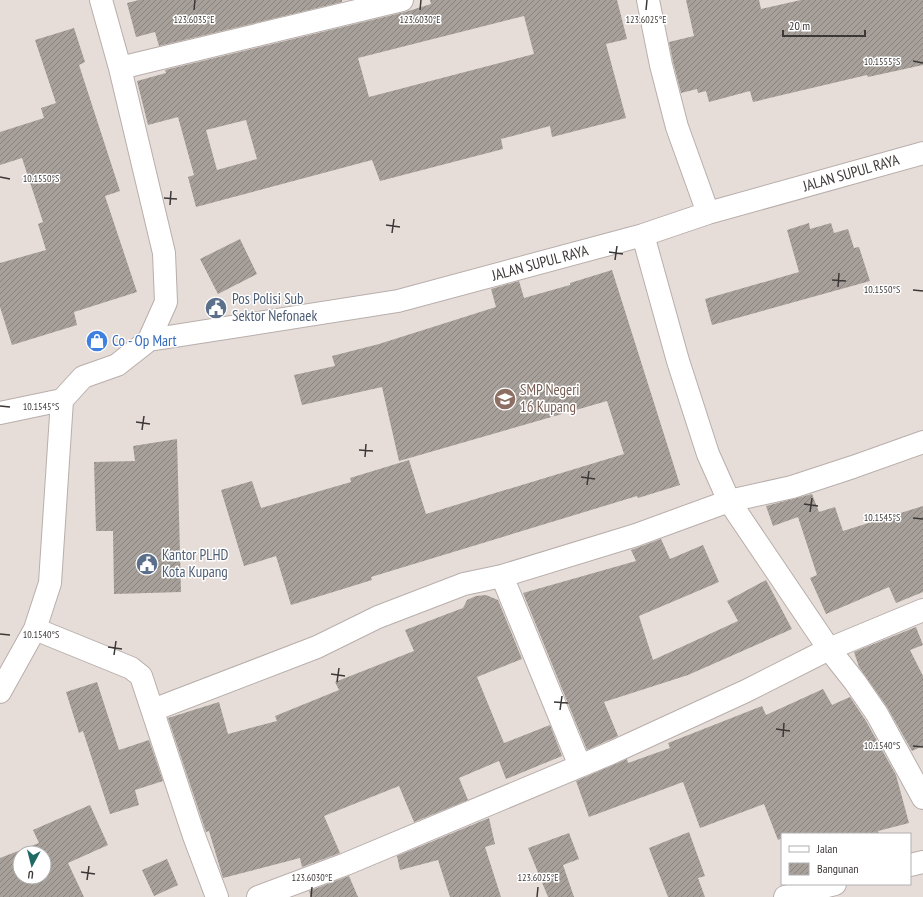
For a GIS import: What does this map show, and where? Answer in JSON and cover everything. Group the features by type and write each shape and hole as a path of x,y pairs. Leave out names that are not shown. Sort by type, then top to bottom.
{"street":[{"path":"0,413 62,400 83,377 117,365 150,340 166,302 164,253 120,68 101,0"},
{"path":"120,68 402,0"},
{"path":"648,0 661,65 677,127 708,213"},
{"name":"JALAN SUPUL RAYA","path":"150,340 398,301 643,235 708,213 923,153"},
{"path":"643,235 678,361 708,454 729,502 829,649 855,682 877,714 923,798"},
{"path":"0,692 35,629 50,583 62,400"},
{"path":"153,710 317,647 378,617 464,584 502,576 636,535 729,502 792,487 923,442"},
{"path":"502,576 580,766"},
{"path":"258,897 346,864 580,766 746,691 829,649 923,610"},
{"path":"35,629 131,668 141,676 194,836 217,897"},
{"path":"911,865 923,862"},
{"path":"784,897 831,885"}],"building":[{"path":"139,0 342,0 342,2 159,46 155,32 136,37 127,3"},
{"path":"430,0 617,0 627,39 606,44 626,118 552,137 550,126 501,139 503,149 380,181 372,160 196,207 188,177 194,175 178,117 148,125 137,81 166,73 165,70 405,12 431,4","holes":["524,16 534,54 369,97 358,58","246,120 257,159 217,170 206,130"]},
{"path":"686,0 759,0 761,9 801,0 923,0 923,65 868,77 867,75 753,102 750,91 709,102 706,91 698,93 697,89 681,93 673,62 669,42 694,36"},
{"path":"74,28 85,62 79,65 120,191 105,196 137,292 74,312 77,325 12,345 0,307 0,263 46,250 38,224 43,222 22,158 0,165 0,132 44,118 41,108 56,103 35,40"},
{"path":"809,223 810,229 831,223 834,233 848,229 854,248 859,247 870,281 712,325 705,299 799,272 787,230"},
{"path":"240,239 257,274 218,294 200,259"},
{"path":"612,270 680,485 638,498 637,496 371,577 372,580 291,605 276,556 244,566 221,490 252,481 261,508 351,482 350,478 409,460 426,514 624,454 607,401 399,461 382,387 302,405 294,375 335,366 332,356 379,344 496,307 491,289 519,281 524,298 570,285 570,283"},
{"path":"177,439 181,592 114,594 113,531 96,531 94,462 135,461 133,446"},
{"path":"812,494 819,512 835,507 843,531 923,506 923,592 896,603 889,587 826,614 810,578 817,575 798,517 773,526 766,506"},
{"path":"661,539 670,559 703,545 719,582 639,616 653,660 738,621 727,601 766,580 792,629 688,675 604,702 618,736 587,750 523,593 636,561 631,550"},
{"path":"486,595 498,600 522,659 477,677 504,743 550,725 562,756 506,779 499,761 459,778 468,800 414,822 399,786 324,816 340,853 302,867 300,858 223,878 209,831 206,832 168,718 219,702 228,734 277,721 275,716 339,690 335,682 414,651 405,630 463,608 467,600 476,596"},
{"path":"916,627 923,645 910,650 923,676 923,746 912,751 887,707 859,667 854,652"},
{"path":"97,682 119,750 149,740 163,781 135,790 139,805 110,814 83,731 79,733 66,692"},
{"path":"823,689 832,705 850,697 866,721 896,775 909,823 878,831 879,833 781,833 781,838 778,840 764,804 700,828 683,782 589,817 576,781 627,759 628,763 670,748 668,743 762,706 766,715"},
{"path":"90,805 108,845 68,863 84,897 0,897 0,858 12,853 12,885 52,885 52,845 34,845 39,843 33,830"},
{"path":"489,818 495,844 485,847 501,897 450,897 438,860 400,870 397,856"},
{"path":"689,832 705,876 698,878 705,897 668,897 649,848"},
{"path":"569,833 579,859 563,865 574,897 548,897 528,848"},
{"path":"167,859 178,885 154,896 142,870"},
{"path":"349,876 358,897 311,897 309,891"}],"place":[{"name":"Pos Polisi Sub Sektor Nefonaek","path":"216,308"},
{"name":"Co - Op Mart","path":"97,341"},
{"name":"SMP Negeri 16 Kupang","path":"505,399"},
{"name":"Kantor PLHD Kota Kupang","path":"147,564"}]}
